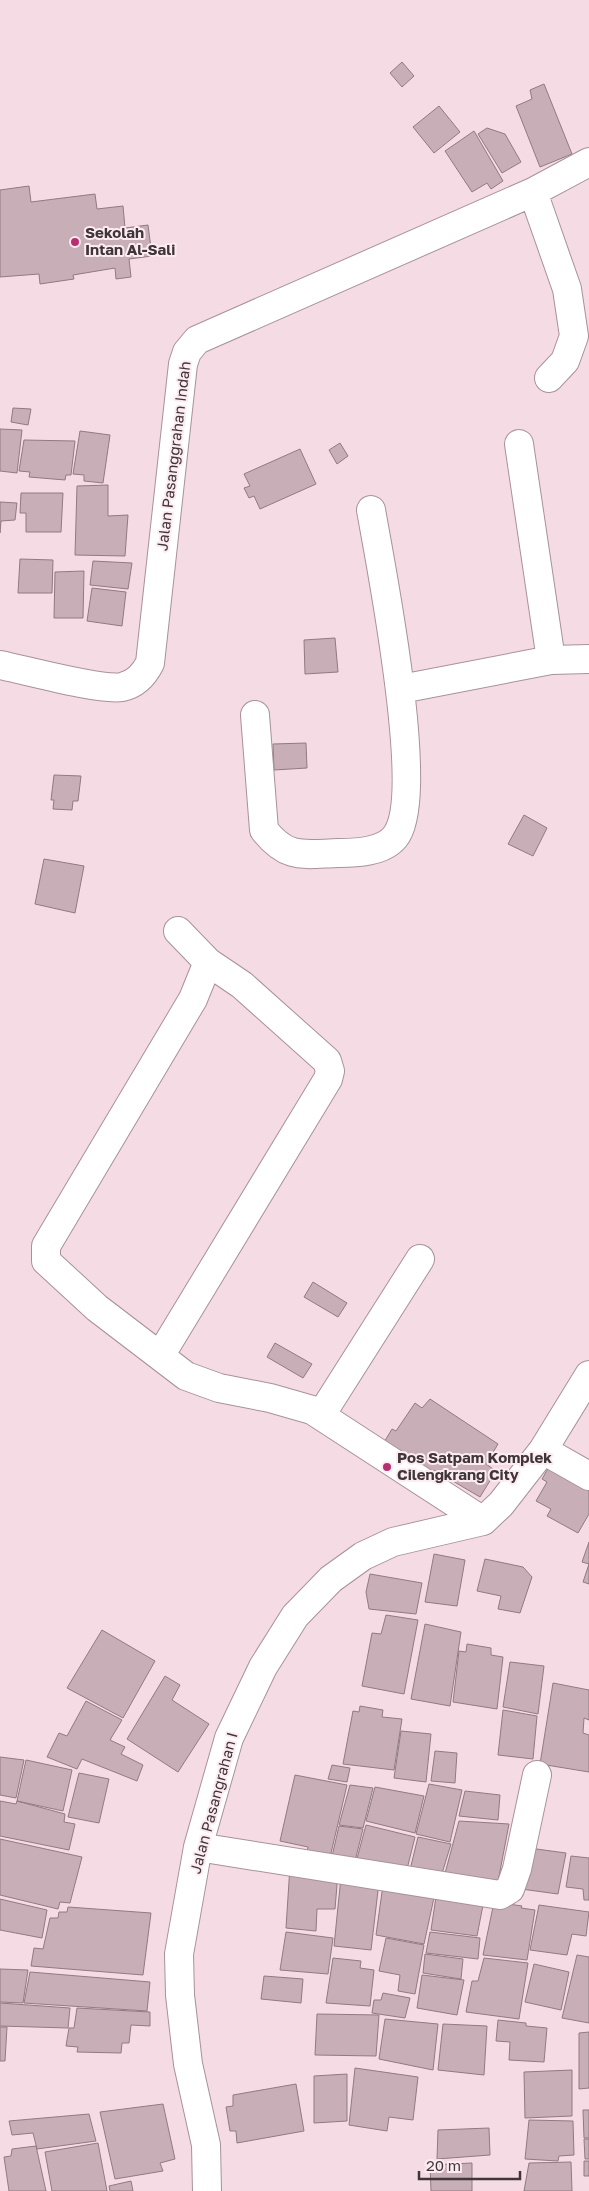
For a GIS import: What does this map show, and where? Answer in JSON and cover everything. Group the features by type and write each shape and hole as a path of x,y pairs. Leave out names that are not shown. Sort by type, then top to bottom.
{"street":[{"name":"Jalan Pasanggrahan Indah","path":"0,665 111,688 130,684 145,673 150,663 183,364 187,352 197,340 533,192 589,162"},
{"path":"533,192 567,289 574,336 565,361 550,378"},
{"path":"519,444 551,660"},
{"path":"255,715 264,830 283,850 295,853 346,853 382,848 396,836 404,802 406,781 401,689 371,510"},
{"path":"401,689 551,660 589,659"},
{"path":"160,1356 328,1079 330,1071 327,1061 242,984 208,962 178,931"},
{"path":"208,962 193,999 44,1253 46,1261 97,1308 186,1376 200,1383 270,1398 312,1410 483,1521 501,1504 543,1450 589,1375"},
{"path":"321,1415 420,1259"},
{"path":"543,1450 589,1476"},
{"name":"Jalan Pasangrahan I","path":"207,2191 206,2145 188,2064 180,1995 180,1954 198,1848 229,1738 263,1667 295,1616 330,1579 362,1556 393,1542 483,1521"},
{"path":"198,1848 500,1895 510,1889 517,1869 537,1775"}],"building":[{"path":"402,62 414,76 402,87 390,73"},
{"path":"544,84 572,154 540,167 516,106 532,99 530,90"},
{"path":"439,106 460,132 434,153 413,127"},
{"path":"487,128 505,134 521,162 502,173 478,134"},
{"path":"474,131 503,181 491,189 487,183 472,192 445,151"},
{"name":"Sekolah Intan Al-Sali","path":"29,186 31,202 95,194 97,209 123,206 125,228 148,225 152,256 129,259 131,277 116,279 115,268 73,275 74,279 40,284 39,274 0,277 0,190"},
{"path":"13,408 31,409 28,425 11,422"},
{"path":"0,429 22,430 17,473 0,471"},
{"path":"80,431 110,435 103,483 84,481 84,475 73,474"},
{"path":"24,440 75,441 71,475 66,475 65,480 29,477 30,472 19,471"},
{"path":"340,443 348,456 337,464 329,450"},
{"path":"300,449 316,484 260,509 254,496 249,498 244,488 250,486 244,474"},
{"path":"108,485 108,516 128,515 125,556 75,555 77,486"},
{"path":"21,493 63,493 61,532 26,532 26,513 20,513"},
{"path":"0,502 17,503 15,520 1,521 0,533"},
{"path":"20,559 53,560 52,593 18,593"},
{"path":"93,561 132,563 128,589 90,585"},
{"path":"84,571 83,618 54,618 55,572"},
{"path":"92,588 126,592 122,626 87,621"},
{"path":"335,638 338,672 305,674 304,640"},
{"path":"306,743 307,768 274,770 273,744"},
{"path":"54,775 81,776 78,801 73,801 72,810 53,809 54,800 51,800"},
{"path":"524,815 547,828 533,856 508,844"},
{"path":"44,859 84,866 75,913 35,904"},
{"path":"313,1282 347,1303 338,1317 304,1297"},
{"path":"275,1343 312,1364 303,1378 267,1357"},
{"path":"430,1399 498,1444 486,1464 496,1471 480,1497 434,1470 425,1481 383,1444 392,1429 396,1431 415,1403 422,1408"},
{"path":"550,1465 589,1484 589,1514 578,1533 547,1516 551,1509 536,1501 547,1482 542,1479"},
{"path":"589,1542 589,1564 582,1562"},
{"path":"434,1554 465,1560 457,1606 425,1602"},
{"path":"485,1559 523,1567 532,1577 520,1613 498,1609 501,1596 477,1591"},
{"path":"589,1564 589,1584 583,1582"},
{"path":"370,1574 422,1583 416,1614 369,1609 366,1592"},
{"path":"386,1615 418,1620 404,1694 362,1686 372,1633 381,1634"},
{"path":"425,1624 461,1632 450,1706 411,1699"},
{"path":"102,1630 155,1661 123,1718 67,1688"},
{"path":"467,1644 491,1648 491,1655 503,1657 497,1709 453,1702 459,1651 466,1652"},
{"path":"510,1662 544,1666 538,1714 503,1707"},
{"path":"165,1676 180,1685 172,1700 209,1724 178,1772 127,1739"},
{"path":"553,1683 589,1690 589,1720 584,1718 583,1733 589,1735 589,1772 540,1764"},
{"path":"86,1701 122,1720 110,1740 125,1747 121,1754 143,1765 137,1781 82,1759 77,1769 47,1757 59,1733 67,1736"},
{"path":"360,1706 383,1710 382,1717 402,1719 394,1770 343,1764 353,1711 359,1712"},
{"path":"503,1710 537,1716 533,1759 498,1755"},
{"path":"401,1731 431,1734 426,1782 394,1778"},
{"path":"435,1751 457,1753 455,1783 431,1781"},
{"path":"0,1757 24,1760 16,1798 0,1795"},
{"path":"26,1760 72,1770 63,1811 17,1801"},
{"path":"332,1765 350,1768 347,1782 328,1779"},
{"path":"79,1773 109,1779 99,1823 68,1817"},
{"path":"295,1775 347,1785 328,1866 305,1862 308,1847 280,1841"},
{"path":"429,1784 462,1790 450,1842 416,1834"},
{"path":"350,1785 373,1788 363,1828 339,1825"},
{"path":"375,1787 424,1796 415,1833 366,1821"},
{"path":"465,1791 500,1795 498,1820 459,1816"},
{"path":"0,1801 16,1804 17,1801 65,1814 64,1822 75,1824 69,1850 0,1836"},
{"path":"459,1821 509,1824 497,1887 443,1881"},
{"path":"366,1825 415,1837 405,1877 355,1866"},
{"path":"339,1826 363,1829 353,1869 330,1865"},
{"path":"418,1837 451,1844 440,1880 409,1874"},
{"path":"0,1839 82,1857 70,1903 60,1902 58,1909 0,1895"},
{"path":"529,1848 566,1853 558,1894 521,1889"},
{"path":"571,1856 589,1858 589,1900 584,1900 583,1889 566,1887"},
{"path":"290,1866 338,1873 335,1909 317,1909 316,1931 286,1928"},
{"path":"341,1877 379,1882 371,1950 334,1946"},
{"path":"383,1885 435,1893 424,1944 376,1935"},
{"path":"436,1897 483,1905 477,1936 431,1930"},
{"path":"0,1899 47,1910 42,1938 0,1930"},
{"path":"494,1902 535,1910 527,1960 483,1955"},
{"path":"539,1905 589,1912 586,1936 572,1934 567,1955 530,1950"},
{"path":"68,1907 151,1913 143,1975 31,1966 34,1948 43,1949 50,1918 58,1918 59,1912 67,1912"},
{"path":"286,1932 333,1938 328,1974 280,1970"},
{"path":"430,1932 480,1938 478,1959 426,1953"},
{"path":"386,1938 424,1945 415,1994 398,1991 400,1975 379,1971"},
{"path":"425,1954 463,1959 461,1979 423,1973"},
{"path":"577,1955 589,1957 589,2023 562,2018"},
{"path":"333,1958 361,1961 360,1968 374,1970 370,2006 326,2003"},
{"path":"484,1958 528,1963 519,2019 466,2012 472,1981 478,1981"},
{"path":"534,1964 569,1972 561,2010 525,2002"},
{"path":"0,1969 28,1970 23,2003 0,2002"},
{"path":"30,1972 150,1982 147,2011 24,2003"},
{"path":"422,1975 464,1980 457,2015 417,2008"},
{"path":"264,1976 303,1979 301,2003 261,1999"},
{"path":"383,1993 410,1998 405,2018 372,2013 374,2000 381,2000"},
{"path":"0,2003 70,2008 68,2028 0,2026"},
{"path":"77,2008 150,2012 150,2026 131,2025 129,2043 122,2043 121,2053 77,2052 78,2047 66,2046 69,2028 74,2028"},
{"path":"317,2014 379,2015 376,2056 315,2055"},
{"path":"385,2019 438,2024 433,2070 379,2059"},
{"path":"498,2020 526,2023 526,2026 547,2028 544,2062 509,2060 510,2042 496,2041"},
{"path":"443,2024 487,2026 484,2075 438,2070"},
{"path":"0,2027 7,2027 5,2061 0,2061"},
{"path":"589,2032 589,2088 579,2089 579,2033"},
{"path":"355,2068 418,2077 413,2120 389,2117 387,2131 349,2125"},
{"path":"572,2070 572,2116 525,2118 524,2072"},
{"path":"347,2074 347,2121 314,2123 314,2076"},
{"path":"296,2084 304,2131 237,2143 236,2131 230,2131 226,2107 233,2106 233,2095"},
{"path":"163,2104 175,2159 160,2163 163,2171 115,2179 100,2112"},
{"path":"583,2110 589,2110 589,2138 584,2138"},
{"path":"89,2114 96,2141 37,2149 33,2133 12,2135 9,2121"},
{"path":"529,2120 573,2121 574,2155 559,2156 558,2161 525,2159"},
{"path":"489,2128 490,2155 437,2159 438,2130"},
{"path":"584,2139 589,2139 589,2159 585,2159"},
{"path":"98,2143 107,2191 52,2191 45,2152"},
{"path":"36,2146 46,2191 9,2191 4,2157 11,2156 12,2149"},
{"path":"584,2161 589,2161 589,2176 584,2176"},
{"path":"571,2162 572,2191 524,2191 529,2163"},
{"path":"472,2163 472,2191 431,2191 430,2165"},
{"path":"131,2181 133,2191 110,2191 109,2186"}],"place":[{"name":"Sekolah Intan Al-Sali","path":"75,242"},
{"name":"Pos Satpam Komplek Cilengkrang City","path":"387,1467"}]}
